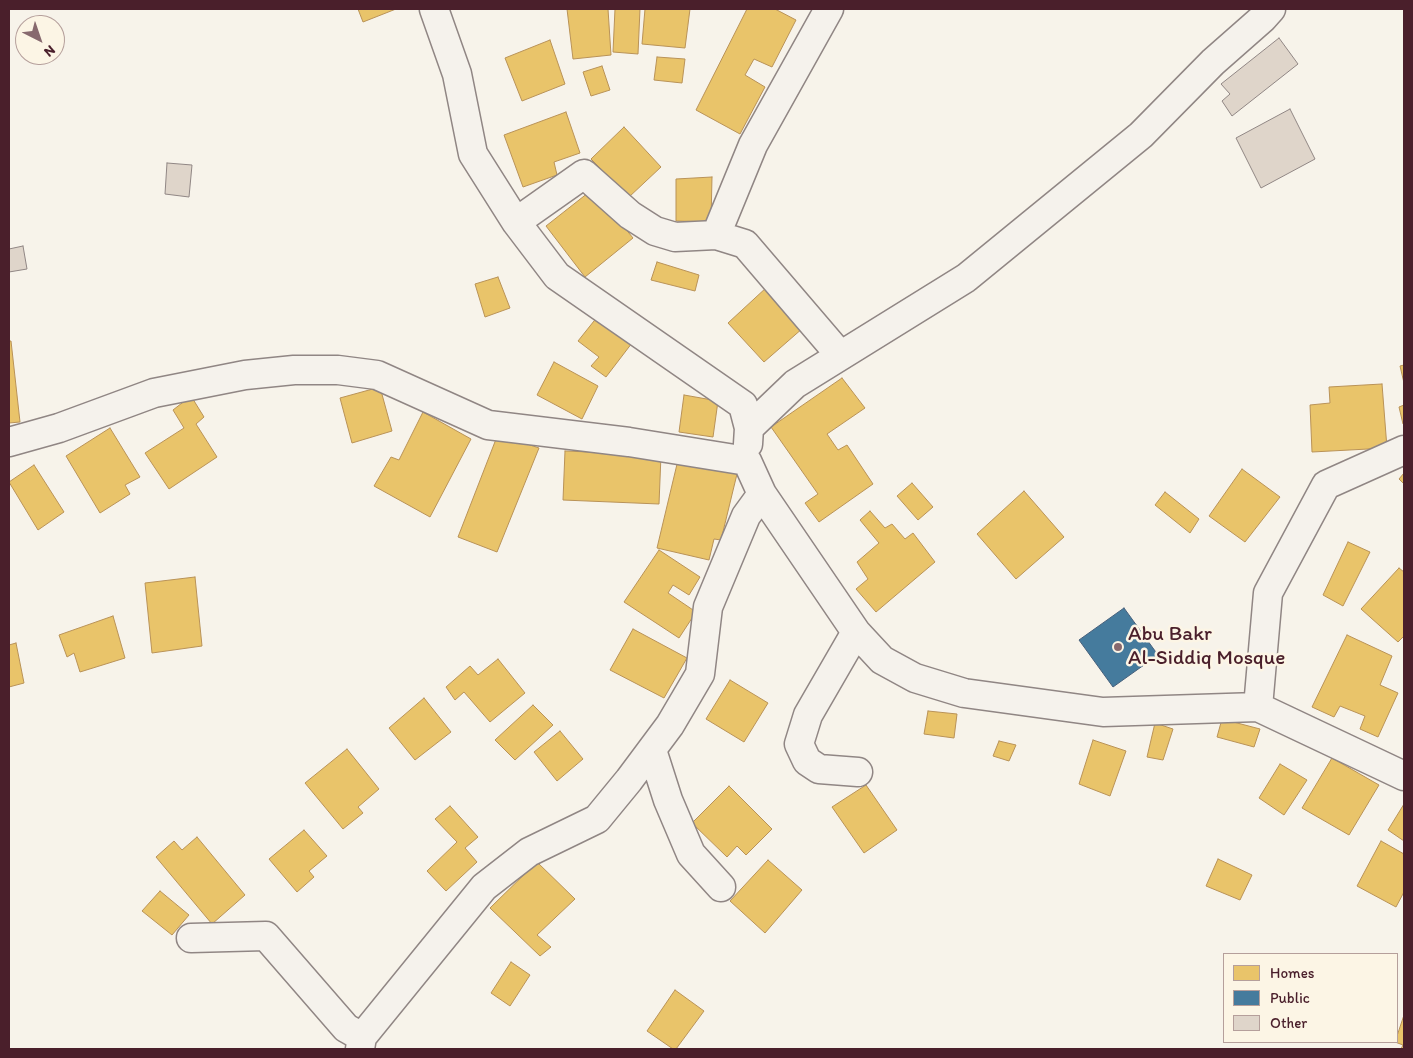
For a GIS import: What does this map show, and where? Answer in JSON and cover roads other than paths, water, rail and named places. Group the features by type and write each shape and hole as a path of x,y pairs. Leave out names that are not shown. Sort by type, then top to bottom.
{"street":[{"path":"434,9 458,74 473,154 516,222 557,276 742,405 749,428 748,461 762,494 856,632 882,660 915,678 964,693 1103,712 1258,707 1404,776"},
{"path":"716,235 752,145 829,9"},
{"path":"749,428 795,384 966,278 1141,135 1213,62 1271,9"},
{"path":"516,222 584,174 630,215 655,231 675,237 716,235 745,244 840,355"},
{"path":"9,442 59,428 154,393 246,375 294,370 338,370 377,375 488,425 629,442 748,461"},
{"path":"1258,707 1268,593 1326,485 1404,450"},
{"path":"192,938 266,936 361,1043 484,887 530,852 596,819 652,750 670,725 700,674 708,607 746,516 762,494"},
{"path":"856,632 808,715 799,744 807,761 819,769 858,772"},
{"path":"652,750 668,800 691,854 721,887"}],"place":[{"name":"Abu Bakr Al-Siddiq Mosque","path":"1118,647"}]}
